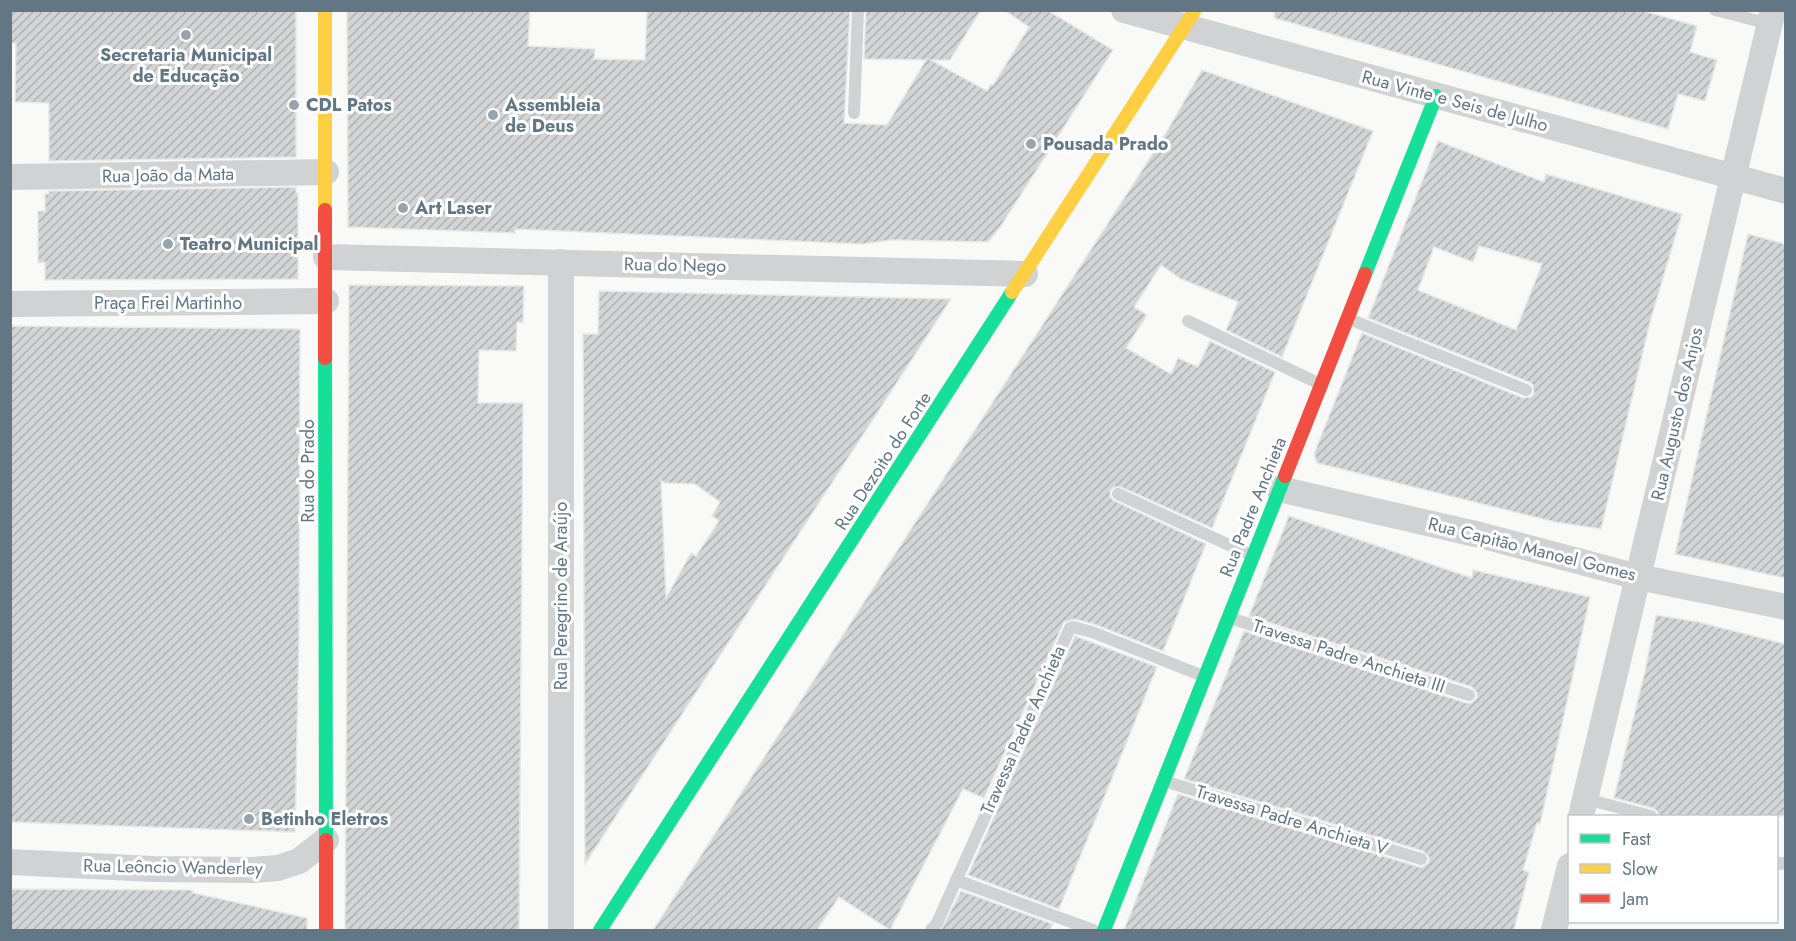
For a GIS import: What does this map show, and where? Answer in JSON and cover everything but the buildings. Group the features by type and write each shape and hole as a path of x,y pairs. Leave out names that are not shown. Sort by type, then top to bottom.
{"main road":[{"name":"Rua do Prado","path":"326,10 326,930"},
{"name":"Rua Dezoito do Forte","path":"600,930 1189,19"},
{"name":"Rua Padre Anchieta","path":"1104,930 1436,96"}],"street":[{"name":"Rua Vinte e Seis de Julho","path":"1124,10 1189,19 1436,96 1785,191"},
{"name":"Rua Augusto dos Anjos","path":"1583,808 1771,17"},
{"name":"Rua João da Mata","path":"10,177 326,172"},
{"name":"Rua do Nego","path":"326,256 1025,274"},
{"name":"Rua Peregrino de Araújo","path":"561,262 561,930"},
{"name":"Praça Frei Martinho","path":"10,304 326,301"},
{"name":"Rua Capitão Manoel Gomes","path":"1279,489 1480,535 1638,577 1785,607"},
{"name":"Rua Leôncio Wanderley","path":"10,862 261,870 278,868 299,861 326,840"},
{"path":"1554,930 1568,870"}],"lane":[{"path":"854,113 858,10"},
{"path":"1715,10 1771,17"},
{"path":"1347,318 1526,390"},
{"path":"1188,321 1321,385"},
{"path":"1118,494 1253,556"},
{"name":"Travessa Padre Anchieta III","path":"1228,617 1469,695"},
{"name":"Travessa Padre Anchieta","path":"931,930 937,923 1070,628 1092,632 1204,677"},
{"name":"Travessa Padre Anchieta V","path":"1163,780 1421,859"},
{"path":"1583,808 1642,815"},
{"path":"956,880 1093,930"}],"traffic: fast":[{"path":"1365,274 1436,96"},
{"path":"600,930 1012,292"},
{"path":"325,358 326,840"},
{"path":"1104,930 1285,476"}],"traffic: slow":[{"path":"325,10 325,210"},
{"path":"1012,292 1195,10"}],"traffic: jam":[{"path":"325,210 325,358"},
{"path":"1285,476 1365,274"},
{"path":"326,840 326,930"}],"place":[{"name":"Secretaria Municipal de Educação","path":"186,35"},
{"name":"CDL Patos","path":"294,105"},
{"name":"Assembleia de Deus","path":"493,115"},
{"name":"Pousada Prado","path":"1031,144"},
{"name":"Art Laser","path":"403,208"},
{"name":"Teatro Municipal","path":"168,244"},
{"name":"Betinho Eletros","path":"249,819"}]}
